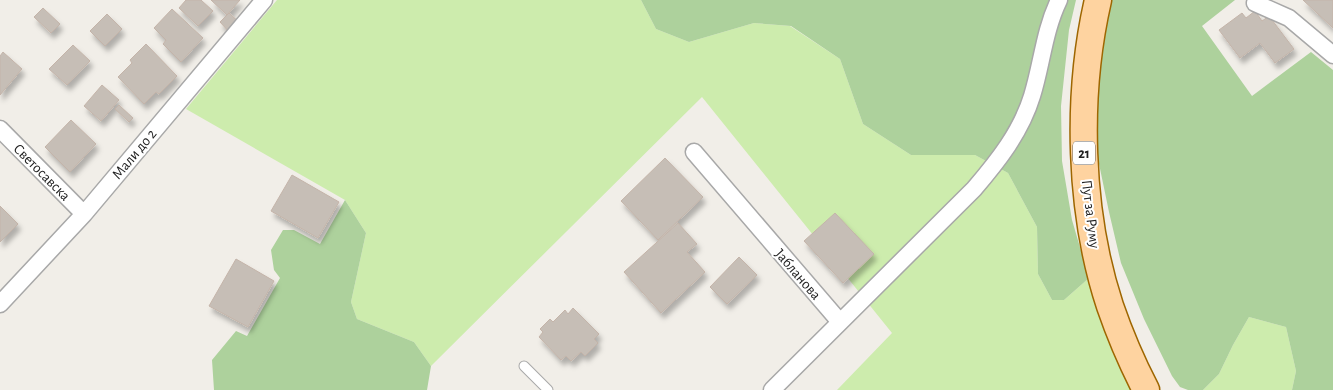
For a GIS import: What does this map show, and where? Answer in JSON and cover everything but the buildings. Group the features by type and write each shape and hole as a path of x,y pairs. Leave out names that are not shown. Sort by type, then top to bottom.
{"main road":[{"name":"Пут за Руму","path":"1098,0 1088,63 1084,106 1084,153 1088,202 1097,256 1110,304 1126,347 1146,390"}],"street":[{"name":"Мали до 2","path":"0,304 84,214 264,0"},
{"path":"772,390 974,189 1003,153 1025,116 1032,96 1046,34 1058,0"},
{"path":"1255,3 1289,18 1333,55"},
{"name":"Светосавска","path":"0,129 84,214"},
{"name":"Јабланова","path":"694,152 840,322"}],"lane":[{"path":"524,366 548,390"}],"green space":[{"path":"277,0 641,0 656,29 689,42 754,23 790,26 840,59 863,124 911,155 975,155 1008,173 1037,227 1038,274 1052,300 1064,300 1089,278 1139,390 837,390 892,333 702,97 431,366 414,342 357,319 351,302 366,233 345,200 186,109"},
{"path":"641,0 1076,0 1069,30 1061,106 1062,161 1072,220 1089,278 1064,300 1052,300 1038,274 1037,227 1008,173 975,155 911,155 863,124 840,59 791,26 754,23 689,42 656,29"},
{"path":"1108,0 1235,0 1202,26 1252,96 1311,52 1333,70 1333,390 1292,390 1296,371 1286,327 1249,317 1219,374 1203,390 1188,390 1180,387 1172,376 1144,319 1121,263 1098,159 1095,103"},
{"path":"345,200 366,233 351,302 357,319 414,342 431,366 427,390 214,390 212,360 236,331 247,336 280,278 274,270 271,250 283,230 294,230 320,244"},
{"path":"1249,317 1286,327 1296,371 1292,390 1203,390 1219,374"}]}
